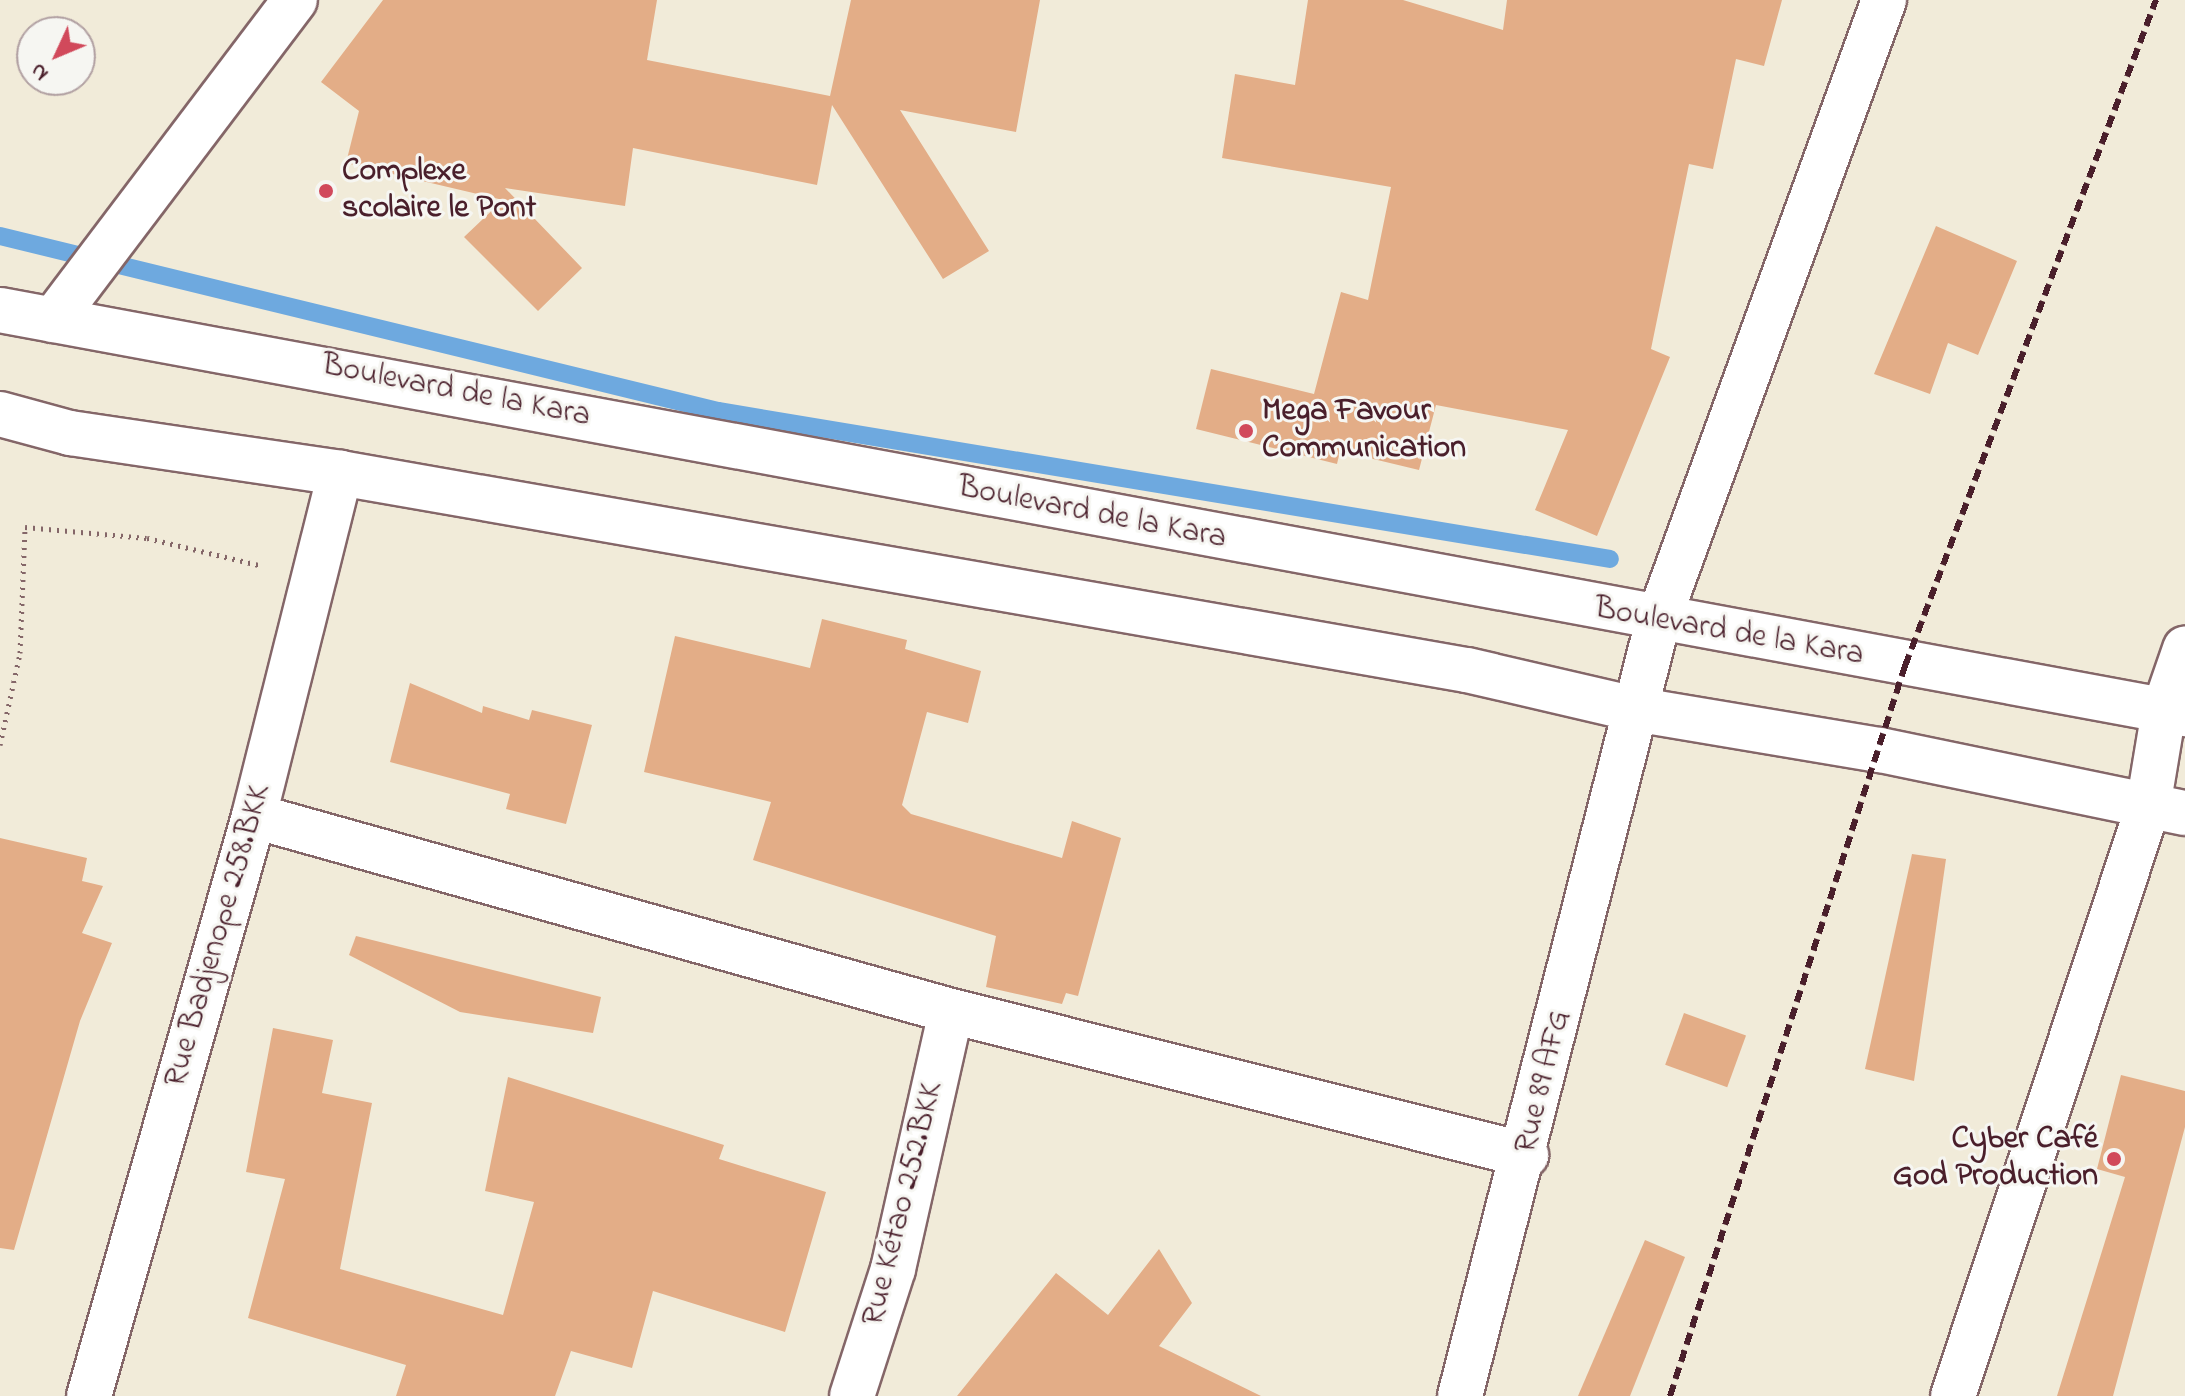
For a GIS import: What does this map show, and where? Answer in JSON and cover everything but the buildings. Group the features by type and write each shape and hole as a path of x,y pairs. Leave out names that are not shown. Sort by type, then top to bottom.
{"street":[{"path":"53,320 295,0"},
{"name":"Rue 89 AFG","path":"1460,1396 1526,1155 1633,712 1658,621 1884,0"},
{"name":"Boulevard de la Kara","path":"0,310 1658,621 2174,712"},
{"path":"0,414 70,433 340,476 1467,670 1633,712 1880,750 2166,810"},
{"name":"Rue Badjenope 258.BKK","path":"89,1396 254,816 340,476"},
{"path":"1953,1396 2166,810 2174,712 2185,649"},
{"path":"254,816 951,1011 1526,1155"},
{"name":"Rue Kétao 252.BKK","path":"852,1396 893,1269 951,1011"}],"path":[{"path":"0,745 20,653 25,527 147,538 314,578"}],"waterway":[{"path":"0,236 718,411 1610,559"}],"railway":[{"path":"1670,1396 1905,666 2156,0"}],"place":[{"name":"Complexe scolaire le Pont","path":"326,191"},
{"name":"Mega Favour Communication","path":"1246,431"},
{"name":"Cyber Café God Production","path":"2114,1159"}]}
